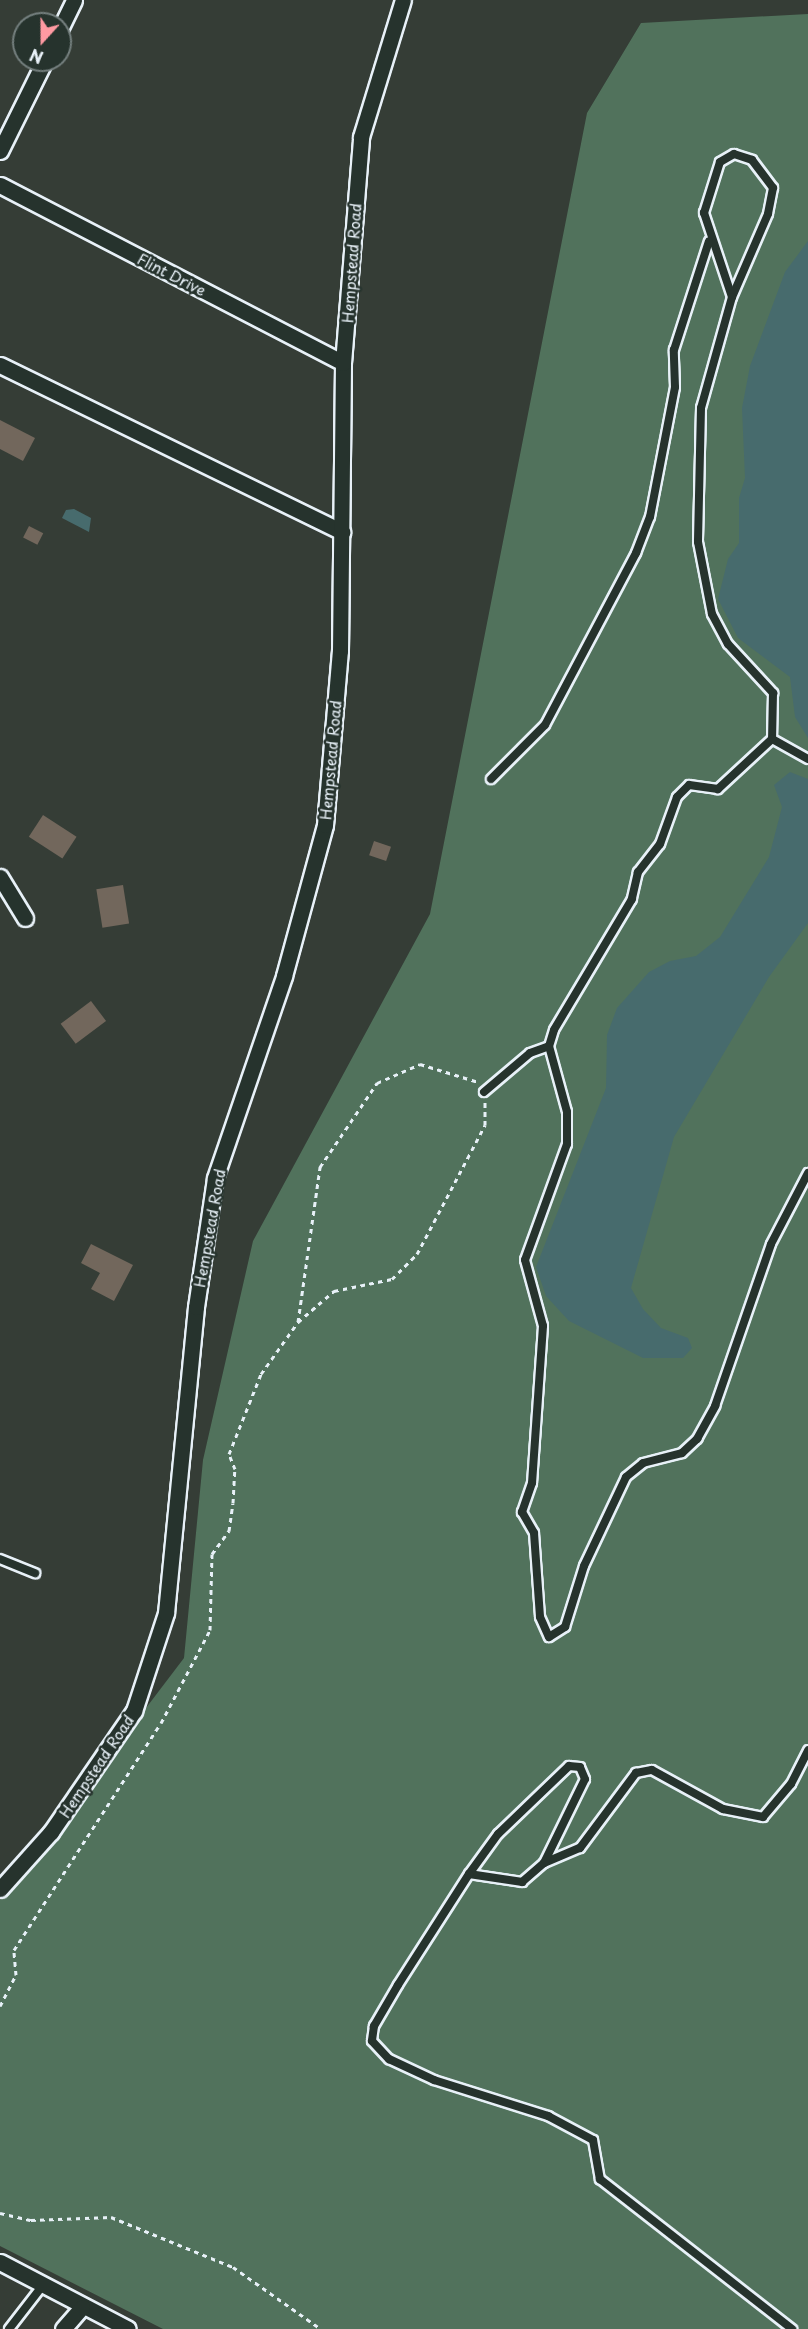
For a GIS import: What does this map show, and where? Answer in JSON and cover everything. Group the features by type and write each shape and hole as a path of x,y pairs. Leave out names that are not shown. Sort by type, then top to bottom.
{"street":[{"name":"Hempstead Road","path":"0,1889 51,1832 134,1711 166,1613 196,1307 215,1178 284,976 325,825 340,651 343,363 361,137 403,0"},
{"path":"0,151 39,72"},
{"name":"Flint Drive","path":"0,185 343,363"},
{"path":"0,365 342,532"},
{"path":"0,877 25,918"},
{"path":"0,2262 82,2307 128,2329"},
{"path":"63,2329 82,2307"}],"lane":[{"path":"732,297 709,241 704,213 720,162 734,154 752,160 773,188 768,214 732,297 701,408 698,542 712,614 728,644 773,693 772,739 718,789 689,785 677,797 660,844 638,872 632,899 563,1007 549,1046 567,1112 567,1144 525,1260 543,1326 532,1483 522,1512 534,1533 540,1617 549,1637 565,1627 584,1566 626,1477 643,1463 682,1453 698,1439 715,1406 771,1244 808,1173"},
{"path":"491,778 545,725 636,553 650,517 675,387 674,351 709,241"},
{"path":"772,739 808,759"},
{"path":"484,1092 530,1053 549,1046"},
{"path":"0,1558 35,1573"},
{"path":"469,1874 522,1882 544,1863 580,1848 636,1773 652,1770 723,1809 763,1817 791,1784 808,1750"},
{"path":"544,1863 585,1779 579,1767 568,1766 498,1834 469,1874 374,2026 372,2041 388,2059 434,2080 548,2116 593,2140 600,2179 792,2329"},
{"path":"9,2329 43,2285"}],"path":[{"path":"0,2006 16,1975 14,1950 161,1723 210,1630 212,1554 229,1531 233,1503 235,1469 229,1454 261,1374 298,1322 334,1291 392,1279 417,1254 485,1125 484,1092 478,1081 456,1071 420,1064 377,1083 320,1167 298,1322"},
{"path":"0,2213 31,2220 111,2217 233,2267 321,2329"}],"green space":[{"path":"808,14 808,2329 163,2329 0,2246 0,1900 184,1658 203,1460 253,1241 430,914 587,113 641,23"}],"water":[{"path":"808,241 808,738 795,717 790,677 738,638 718,599 728,559 739,543 739,498 745,478 742,408 750,366 785,272"},
{"path":"74,509 91,518 89,532 62,518 66,510"},
{"path":"790,772 808,779 808,923 769,977 674,1137 631,1288 643,1309 661,1328 688,1338 692,1348 683,1358 643,1358 569,1321 546,1296 536,1267 606,1088 607,1035 617,1008 649,972 670,961 696,956 720,937 769,857 782,807 774,785"}],"building":[{"path":"0,420 35,438 23,461 0,449"},
{"path":"29,526 43,533 37,545 23,538"},
{"path":"43,815 77,837 62,859 29,837"},
{"path":"374,841 391,847 386,861 369,855"},
{"path":"123,885 129,924 102,928 96,889"},
{"path":"91,1001 106,1021 76,1044 61,1024"},
{"path":"91,1244 133,1265 114,1301 91,1289 100,1273 81,1263"}]}
